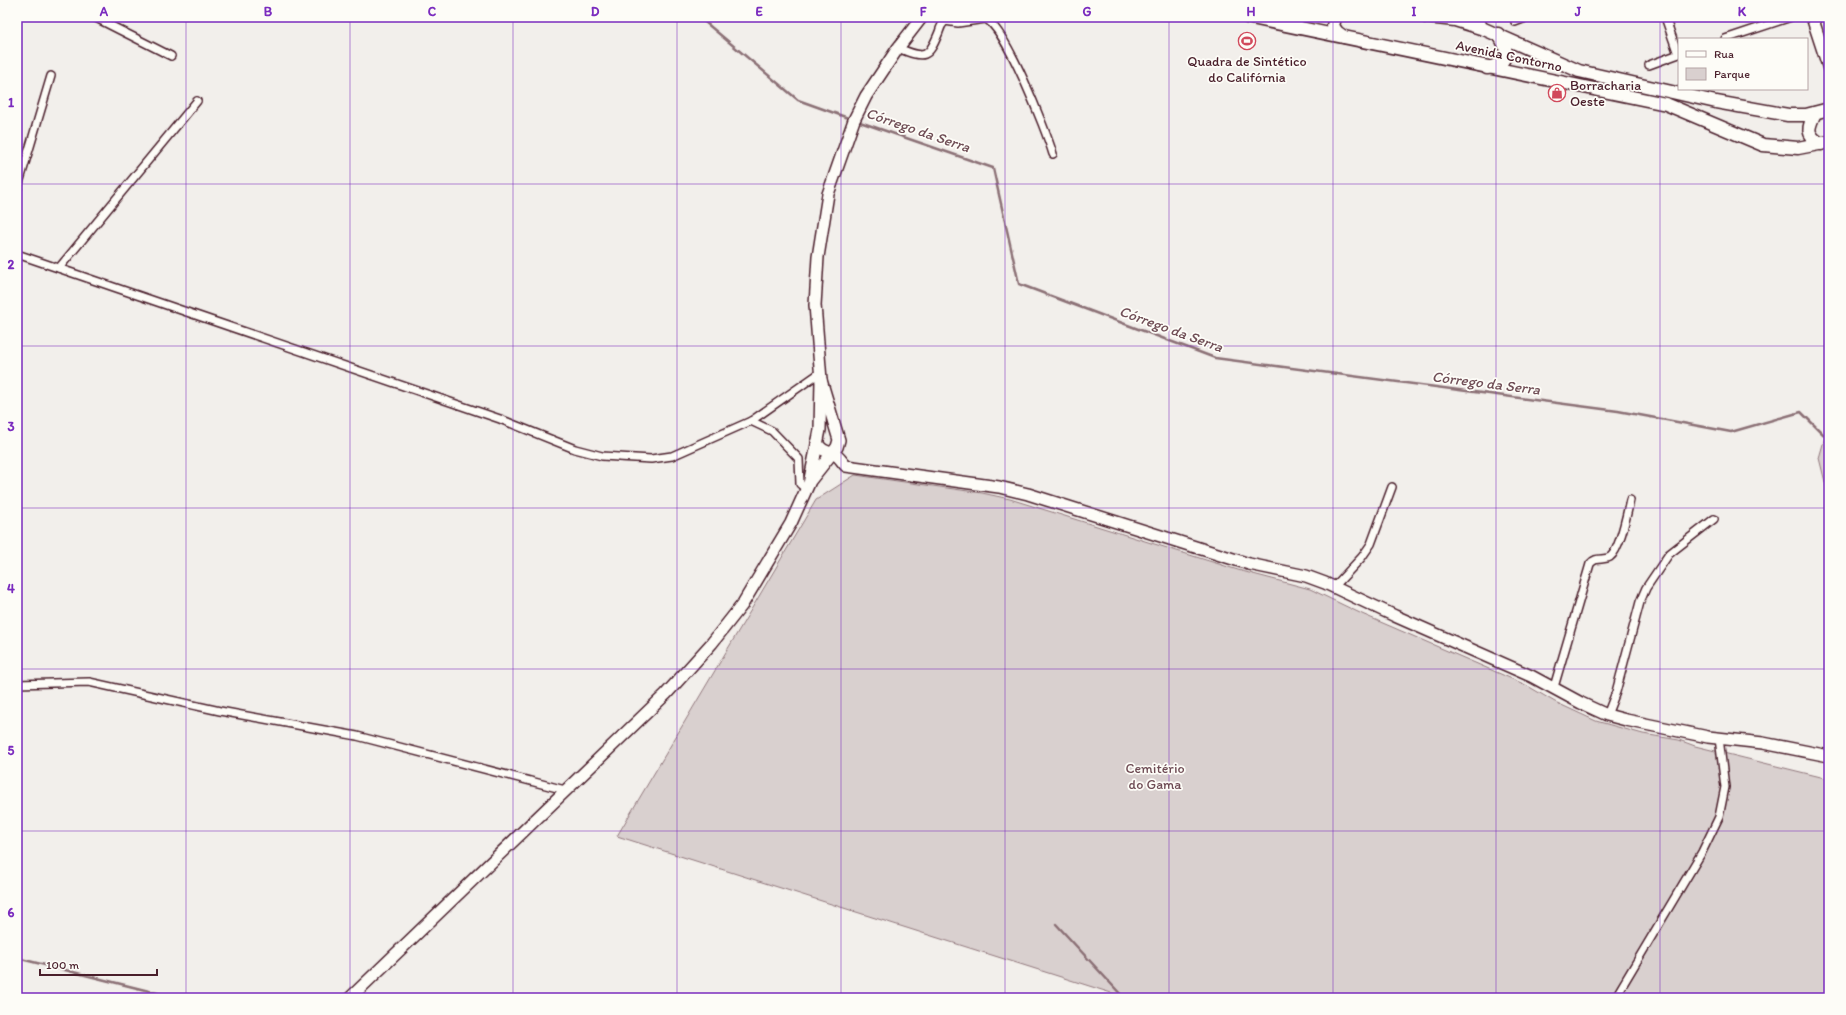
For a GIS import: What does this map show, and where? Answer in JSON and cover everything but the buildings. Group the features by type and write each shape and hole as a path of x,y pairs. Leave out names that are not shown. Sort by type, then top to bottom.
{"main road":[{"path":"808,485 820,430 821,376 815,305 818,257 828,194 854,120 866,96 898,48 922,17"},
{"name":"Avenida Contorno","path":"1247,17 1421,52 1486,68 1595,89 1672,106 1764,145 1789,148 1825,143"},
{"path":"1335,17 1333,26 1344,37"},
{"name":"Avenida Contorno","path":"1427,17 1482,23 1498,34 1573,70 1690,96 1788,115 1815,113 1829,109"},
{"path":"1812,17 1829,69"},
{"path":"1486,68 1501,63 1505,56 1506,45 1498,34"},
{"path":"1595,89 1613,79"},
{"path":"1672,106 1690,96"},
{"path":"1815,113 1809,128 1809,132 1812,138 1825,143"},
{"path":"350,998 666,694 712,643 742,605 790,523 808,485 837,447 839,440 821,376"},
{"path":"820,430 830,427 837,433"},
{"path":"817,443 823,450 832,453 846,466 991,486 1028,494 1249,564 1306,576 1334,587 1395,616 1498,661 1554,687 1581,703 1608,715 1626,720 1719,738 1763,743 1829,756"}],"street":[{"path":"94,17 171,56"},
{"path":"1515,22 1528,17"},
{"path":"1649,65 1678,54 1665,17"},
{"path":"1727,38 1791,17"},
{"path":"898,48 913,54 925,55 934,46 943,22 958,23 985,19 989,20 997,30 1015,61 1047,135 1053,154"},
{"path":"17,190 51,76"},
{"path":"59,268 197,101"},
{"path":"17,254 500,420 575,449 602,456 652,459 672,456 751,421 821,376"},
{"path":"751,421 772,431 800,459 800,484 808,485"},
{"path":"1334,587 1371,544 1392,487"},
{"path":"1554,687 1588,569 1593,561 1609,557 1614,551 1621,535 1630,500"},
{"path":"1608,715 1616,692 1640,602 1646,588 1669,554 1714,519"},
{"path":"17,684 88,682 226,712 356,736 565,790"},
{"path":"1615,998 1702,852 1719,817 1725,787 1719,738"}],"green space":[{"path":"1829,423 1829,498 1819,458"},
{"name":"Cemitério do Gama","path":"855,475 982,493 1010,499 1238,570 1310,589 1362,614 1526,685 1555,702 1596,721 1643,734 1679,740 1695,746 1829,779 1829,998 1127,998 617,836 816,500"}],"waterway":[{"name":"Córrego da Serra","path":"699,17 798,100 851,119"},
{"name":"Córrego da Serra","path":"857,121 993,168 1019,284 1215,358 1618,411 1731,432 1801,412 1829,440"},
{"path":"1056,924 1124,998"},
{"path":"17,958 177,998"}],"place":[{"name":"Quadra de Sintético do Califórnia","path":"1247,41"},
{"name":"Borracharia Oeste","path":"1557,93"}]}
